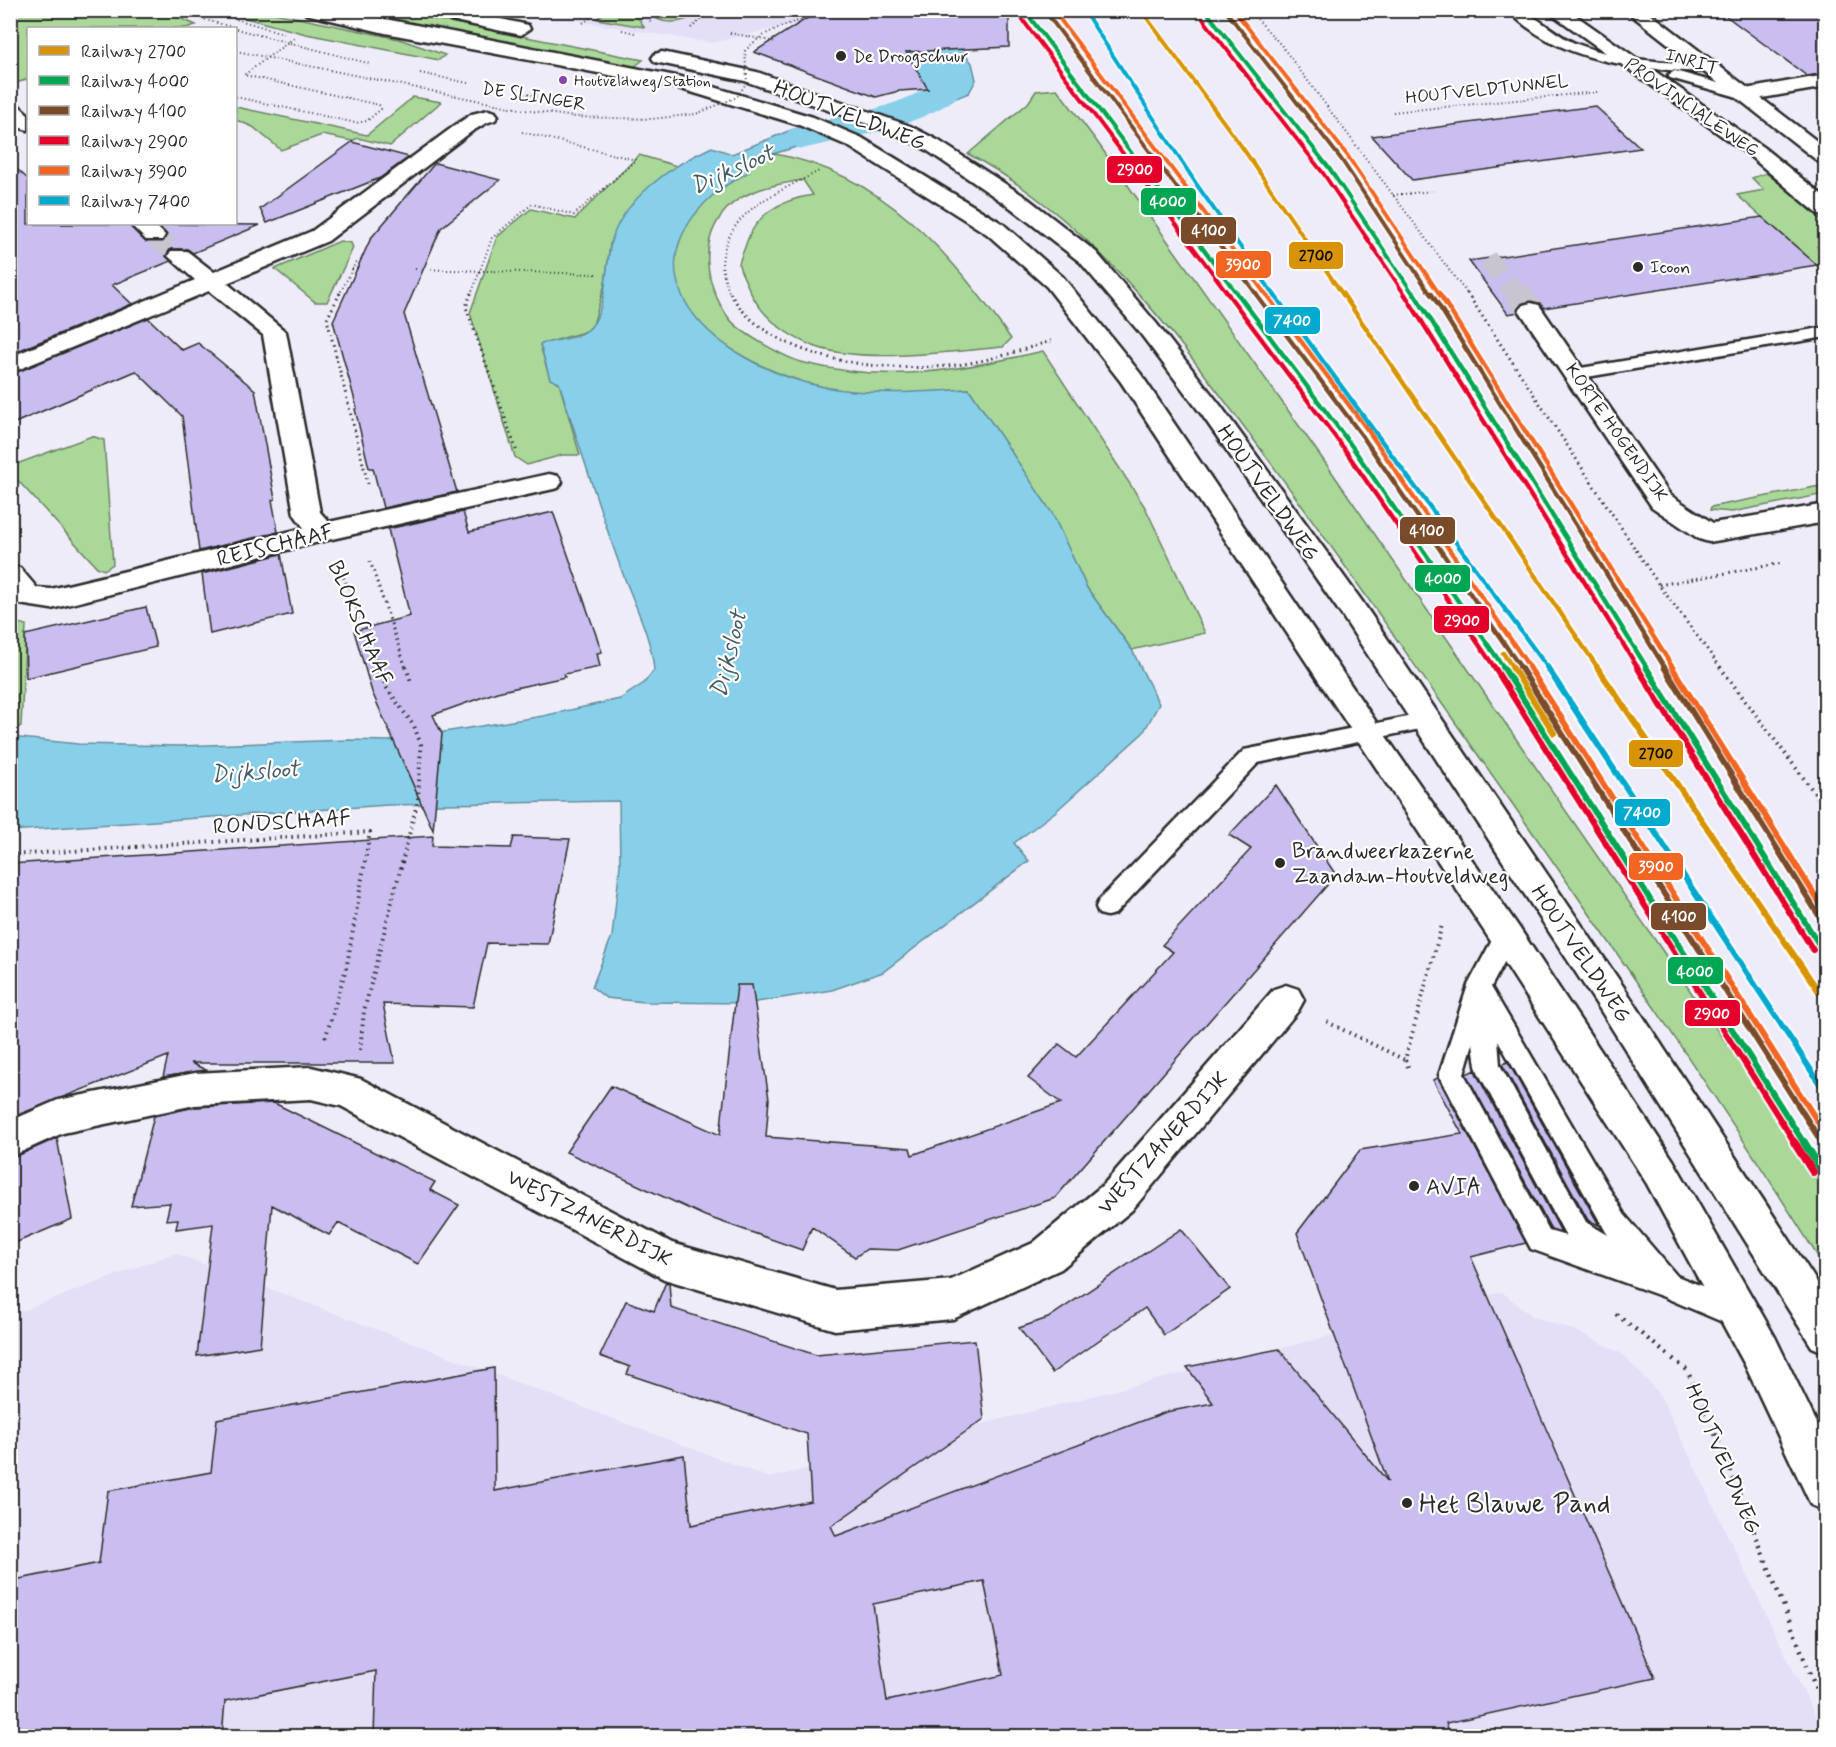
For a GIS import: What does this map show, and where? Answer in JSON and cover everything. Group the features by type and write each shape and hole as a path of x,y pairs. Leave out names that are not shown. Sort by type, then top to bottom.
{"street":[{"name":"HOUTVELDWEG","path":"313,10 385,27 681,83 806,121 855,142 995,229 1055,282 1131,378 1367,733 1506,936 1660,1172 1742,1317 1826,1490"},
{"path":"431,10 544,34"},
{"name":"PROVINCIALEWEG","path":"1555,10 1757,152 1826,208"},
{"name":"PROVINCIALEWEG","path":"1634,10 1826,158"},
{"name":"HOUTVELDWEG","path":"645,54 750,76 903,130 932,145 1018,203 1088,257 1148,328 1211,410 1351,607 1613,1000 1826,1333"},
{"path":"1744,95 1826,81"},
{"path":"10,108 27,123"},
{"path":"10,366 320,236 478,118 488,116"},
{"name":"BLOKSCHAAF","path":"179,256 274,332 307,514 323,532"},
{"name":"KORTE HOGENDIJK","path":"1531,310 1661,501 1710,533 1826,513"},
{"name":"REISCHAAF","path":"10,575 29,597 51,599 323,532 538,484"},
{"name":"WESTZANERDIJK","path":"10,1140 58,1117 195,1089 311,1083 348,1091 664,1260 835,1310 952,1299 1047,1256 1118,1197 1286,1000"}],"lane":[{"path":"1514,10 1571,46 1630,63 1709,68"},
{"name":"INRIT","path":"1630,63 1744,95"},
{"path":"1575,374 1826,332"},
{"path":"1107,907 1251,756 1427,721"},
{"path":"1506,936 1480,985 1451,1075 1540,1240 1668,1285 1742,1317"},
{"path":"1480,985 1488,1066 1578,1231 1668,1285"},
{"path":"1480,985 1614,1222 1668,1285"}],"path":[{"path":"170,10 231,27"},
{"path":"583,23 602,10"},
{"name":"DE SLINGER","path":"237,51 525,110 575,117 652,119 696,114 737,97 747,82 745,51 753,41 770,30 842,10"},
{"path":"1249,10 1281,45 1472,298 1659,585 1826,808"},
{"path":"237,97 356,123 367,121 381,109 379,105 244,75 284,42 295,37"},
{"name":"HOUTVELDTUNNEL","path":"1393,112 1583,92"},
{"path":"464,128 499,135 508,129 636,160 574,215 532,204 492,238 466,308 538,484"},
{"path":"819,171 750,207 731,230 722,264 730,295 756,326 797,349 837,361 918,367 980,361 1060,338"},
{"path":"1393,195 1433,191"},
{"path":"357,258 327,319 372,501 372,521 366,551 411,682"},
{"path":"352,269 360,269"},
{"path":"415,269 597,274"},
{"name":"BLOKSCHAAF","path":"323,532 366,628 386,687 414,726 421,746 418,800 364,1011 359,1052"},
{"path":"1659,585 1791,562"},
{"name":"RONDSCHAAF","path":"10,855 370,832 348,965 311,1083"},
{"path":"1405,1060 1443,927 1437,918"},
{"path":"1339,1029 1405,1060 1410,1070"},
{"name":"HOUTVELDWEG","path":"1614,1314 1625,1319 1687,1370 1721,1447 1826,1714"}],"shaded area":[{"path":"516,11 850,11 711,43"},
{"path":"175,1253 770,1478 1502,1292 1532,1316 1579,1332 1621,1353 1659,1393 1825,1736 11,1736 11,1315"}],"green space":[{"path":"608,10 634,11 644,27 597,19"},
{"path":"10,11 163,11 196,25 189,27 27,27 27,79 11,85"},
{"path":"219,11 265,11 399,39 445,55 439,60 306,34"},
{"path":"347,11 394,11 643,60 634,67"},
{"path":"652,11 702,11 687,19 669,22 657,19"},
{"path":"1057,89 1329,468 1825,1186 1825,1268 1732,1123 1636,980 1344,564 1188,353 1123,277 1088,242 1051,209 1011,180 968,154 1028,103 1036,91"},
{"path":"413,97 441,102 390,146 358,138 352,141 322,135 281,150 253,127 237,120 237,107 367,135"},
{"path":"775,154 813,164 849,179 881,198 939,248 988,307 1011,339 1003,347 931,354 851,354 808,344 779,327 756,303 739,264 749,235 762,217 780,205 813,195 803,180 760,189 740,198 731,204 716,224 708,251 710,278 720,305 733,323 763,344 797,360 866,373 954,369 1043,351 1145,507 1205,633 1132,650 1087,588 1052,513 969,389 875,393 819,386 785,376 751,361 721,341 696,318 679,292 675,262 684,230 711,196 750,171 743,163"},
{"path":"639,155 677,166 662,177 610,244 605,284 593,325 587,331 540,345 550,379 559,383 580,455 562,455 527,465 515,457 470,313 497,237 531,209 575,219"},
{"path":"1766,173 1811,208 1825,225 1825,273 1737,195 1764,190 1752,178"},
{"path":"340,241 351,243 353,248 327,302 315,302 275,269"},
{"path":"92,436 104,440 113,564 104,570 97,567 11,473 11,466"},
{"path":"1825,485 1825,494 1732,512 1710,510 1711,507"},
{"path":"11,621 26,625 21,726 11,732"}],"water":[{"path":"875,11 932,11 972,63 976,80 969,93 931,108 900,115 890,107 927,96"},
{"path":"865,112 883,121 743,163 750,171 712,196 685,230 676,262 681,292 698,319 723,343 755,363 789,378 824,387 860,392 969,389 1052,513 1087,588 1132,650 1159,704 1143,733 1055,812 1014,843 1029,861 883,972 832,990 750,1003 644,1002 606,998 592,987 612,936 620,865 619,801 388,805 11,831 11,737 78,744 180,746 349,740 388,741 543,716 620,699 644,683 654,670 649,643 612,543 559,383 550,379 540,344 581,334 591,327 603,300 610,247 615,230 624,214 636,200 665,174 712,147 732,154 791,130"}],"building":[{"name":"De Droogschuur","path":"820,10 1009,10 1009,47 906,52 928,89 899,91 876,97 754,52"},
{"path":"1718,10 1826,10 1826,73 1807,76"},
{"path":"1595,106 1641,148 1412,180 1372,136"},
{"path":"352,142 409,157 380,178 267,223 260,209"},
{"path":"10,163 27,178 27,225 129,225 146,242 162,242 167,236 158,225 260,225 193,253 187,249 171,249 166,256 171,261 112,285 132,304 10,354"},
{"path":"435,163 500,180 441,228 404,314 457,492 383,508 373,468 369,468 355,409 357,408 333,321 371,238"},
{"name":"Icoon","path":"1762,217 1817,265 1544,308 1540,303 1530,301 1521,304 1518,312 1508,314 1469,261"},
{"path":"148,318 182,350 198,343 255,390 275,499 272,500 278,532 199,551 182,416 136,371 10,425 10,375"},
{"path":"463,512 469,532 553,512 602,652 597,653 600,667 497,692 433,715 442,734 433,830 372,692 354,631 410,616 388,529"},
{"path":"281,554 292,614 210,634 202,574"},
{"path":"146,607 156,647 26,678 25,635"},
{"path":"1276,785 1336,875 1055,1198 898,1250 867,1249 855,1257 812,1227 802,1250 705,1216 566,1152 611,1086 720,1135 737,985 752,985 769,1099 766,1137 910,1148 912,1155 1061,1103 1028,1078 1059,1044 1076,1057 1173,952 1162,945 1251,849 1229,835"},
{"path":"433,836 432,846 511,848 514,837 570,839 548,944 487,943 473,1007 383,1004 395,1063 191,1063 206,1070 163,1077 168,1056 10,1118 10,864"},
{"path":"1508,1062 1599,1225 1588,1220 1502,1064"},
{"path":"1475,1070 1561,1232 1551,1229 1466,1074"},
{"path":"1438,1078 1526,1243 1471,1257 1655,1678 1446,1723 1451,1737 374,1737 376,1671 225,1701 222,1737 10,1737 10,1606 15,1580 99,1563 108,1491 211,1472 217,1419 494,1368 495,1491 684,1455 691,1525 811,1501 807,1434 627,1374 630,1367 600,1356 626,1301 654,1311 666,1282 669,1283 671,1308 816,1355 975,1340 984,1419 831,1526 836,1536 1166,1412 1213,1403 1187,1367 1279,1349 1388,1482 1297,1233 1360,1150 1462,1134 1433,1080","holes":["984,1581 1003,1675 887,1701 873,1604"]},
{"path":"274,1103 435,1182 430,1190 459,1205 418,1264 338,1223 329,1235 272,1205 260,1346 197,1356 213,1224 176,1229 178,1219 166,1220 170,1203 131,1206 154,1116 195,1107"},
{"path":"57,1138 72,1219 10,1245 10,1159"},
{"path":"1181,1229 1230,1289 1164,1335 1145,1308 1052,1373 1019,1328 1048,1318"}],"waterway":[{"name":"Dijksloot","path":"802,138 883,117 925,102 942,93 952,84 946,68"}],"tunnel":[{"path":"154,235 179,256"},
{"path":"1487,259 1518,295"},
{"path":"1516,293 1531,310"}],"rail line":[{"name":"4100","path":"1044,10 1363,437 1509,649 1826,1149"},
{"name":"3900","path":"1053,10 1369,432 1515,644 1826,1135"},
{"name":"2700","path":"1141,10 1242,147 1826,1002"},
{"name":"4100","path":"1225,10 1341,159 1418,273 1826,927"},
{"name":"3900","path":"1234,10 1347,155 1424,269 1826,913"},
{"name":"7400","path":"1086,14 1197,185 1297,327 1536,650 1820,1084"},
{"name":"4000","path":"1028,15 1351,445 1497,657 1820,1168"},
{"name":"4000","path":"1209,15 1329,168 1406,281 1820,946"},
{"name":"2900","path":"1022,19 1345,450 1490,661 1813,1172"},
{"name":"2900","path":"1203,19 1323,173 1399,285 1813,950"},
{"name":"2700","path":"1503,653 1554,733"}],"place":[{"name":"De Droogschuur","path":"841,56"},
{"name":"Houtveldweg/Station","path":"563,80"},
{"name":"Icoon","path":"1638,267"},
{"name":"Brandweerkazerne Zaandam-Houtveldweg","path":"1280,863"},
{"name":"AVIA","path":"1414,1186"},
{"name":"Het Blauwe Pand","path":"1407,1503"}]}
